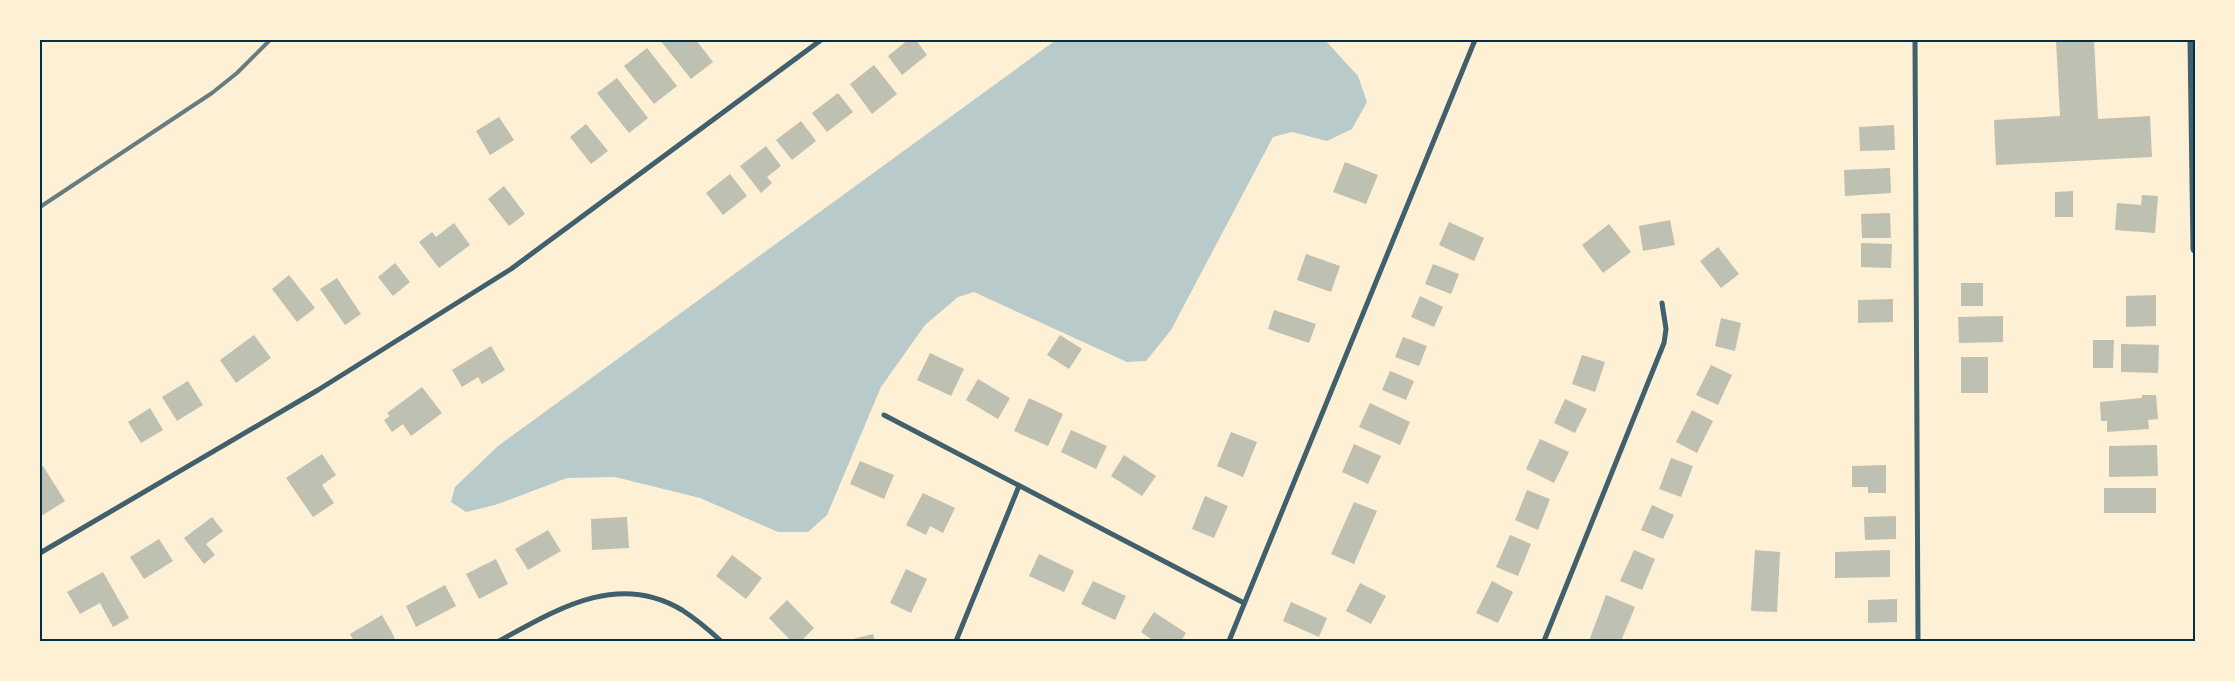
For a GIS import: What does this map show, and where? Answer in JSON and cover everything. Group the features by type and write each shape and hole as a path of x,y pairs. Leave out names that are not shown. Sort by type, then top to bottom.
{"street":[{"path":"40,553 318,390 511,269 821,40"},
{"path":"1229,641 1474,40"},
{"path":"1915,40 1918,641"},
{"path":"2192,40 2195,249"},
{"path":"1544,641 1664,343 1666,330 1662,303"},
{"path":"884,415 1244,602"},
{"path":"956,641 1019,486"},
{"path":"499,641 550,613 581,599 619,593 645,596 681,609 721,641"}],"shaded area":[{"path":"1056,40 1325,40 1358,76 1367,102 1352,129 1327,141 1292,132 1273,137 1171,330 1146,361 1127,362 974,292 958,297 925,325 881,387 827,515 808,532 778,532 700,498 615,477 567,478 495,505 466,512 451,502 455,487 498,446"}],"building":[{"path":"660,40 696,40 713,62 691,79"},
{"path":"908,40 916,40 927,55 902,75 888,56"},
{"path":"2056,40 2094,40 2098,119 2150,116 2152,157 1996,165 1994,120 2060,116"},
{"path":"647,48 677,86 654,104 624,66"},
{"path":"874,65 897,94 872,114 850,84"},
{"path":"617,78 648,118 629,133 597,93"},
{"path":"838,93 853,112 827,132 812,113"},
{"path":"499,117 514,140 490,155 476,131"},
{"path":"801,121 816,141 792,160 776,140"},
{"path":"586,124 608,151 591,164 570,137"},
{"path":"1894,125 1895,150 1860,151 1859,127"},
{"path":"766,146 781,166 767,177 772,183 761,193 740,166"},
{"path":"1345,162 1378,175 1366,204 1333,192"},
{"path":"1890,168 1891,193 1845,196 1844,170"},
{"path":"730,174 747,196 723,215 706,193"},
{"path":"504,186 525,214 509,226 488,199"},
{"path":"2073,191 2073,217 2055,217 2055,192"},
{"path":"2142,195 2158,196 2155,233 2115,230 2117,203 2141,205"},
{"path":"1890,213 1891,238 1862,238 1861,214"},
{"path":"1670,220 1675,245 1643,251 1639,226"},
{"path":"1449,222 1484,238 1474,261 1439,245"},
{"path":"454,223 470,245 439,268 419,242 432,232 436,237"},
{"path":"1609,224 1631,252 1603,273 1582,245"},
{"path":"1861,243 1892,244 1891,268 1861,267"},
{"path":"1718,247 1739,274 1721,288 1700,261"},
{"path":"1306,254 1340,266 1331,292 1297,280"},
{"path":"395,263 410,282 393,296 378,277"},
{"path":"1433,264 1459,274 1451,294 1425,284"},
{"path":"289,275 315,308 297,322 272,289"},
{"path":"337,278 361,314 345,325 320,289"},
{"path":"1961,283 1983,283 1983,306 1961,306"},
{"path":"2156,295 2156,326 2126,327 2126,296"},
{"path":"1420,296 1443,307 1434,327 1411,317"},
{"path":"1893,299 1893,322 1858,323 1858,300"},
{"path":"1274,310 1316,324 1309,343 1268,329"},
{"path":"2003,316 2003,342 1959,343 1958,317"},
{"path":"1721,318 1741,323 1735,351 1715,346"},
{"path":"254,335 271,358 236,383 220,360"},
{"path":"1060,335 1082,349 1069,369 1047,355"},
{"path":"1403,337 1427,346 1419,366 1395,357"},
{"path":"2093,340 2114,340 2113,368 2093,368"},
{"path":"2121,344 2159,345 2158,373 2121,372"},
{"path":"491,346 505,370 482,384 478,377 462,387 452,370"},
{"path":"930,353 964,369 951,396 917,380"},
{"path":"1582,355 1605,362 1595,392 1572,384"},
{"path":"1961,357 1988,357 1988,393 1961,393"},
{"path":"1711,365 1732,375 1718,405 1696,395"},
{"path":"1390,371 1414,381 1406,400 1382,390"},
{"path":"978,379 1010,398 998,419 966,400"},
{"path":"188,381 203,405 177,421 162,397"},
{"path":"422,387 442,413 411,436 403,424 392,432 384,420 390,416 387,413"},
{"path":"2142,395 2156,395 2158,419 2148,420 2149,429 2107,432 2107,421 2101,421 2100,402 2142,398"},
{"path":"1029,398 1063,414 1048,446 1014,431"},
{"path":"1565,399 1587,409 1575,433 1554,423"},
{"path":"1370,403 1410,422 1400,445 1359,427"},
{"path":"150,408 163,430 141,443 128,422"},
{"path":"1692,410 1713,421 1697,453 1676,442"},
{"path":"1071,430 1107,446 1096,469 1061,452"},
{"path":"1231,432 1257,442 1243,477 1217,466"},
{"path":"1540,439 1569,452 1554,483 1526,469"},
{"path":"1354,444 1381,456 1368,484 1342,472"},
{"path":"2157,445 2158,476 2109,477 2109,446"},
{"path":"322,454 336,475 322,485 334,503 313,517 286,478"},
{"path":"1124,455 1156,476 1142,496 1111,476"},
{"path":"1671,458 1693,466 1681,497 1659,489"},
{"path":"860,461 894,475 884,499 850,484"},
{"path":"1886,465 1886,493 1868,493 1868,487 1852,487 1852,466"},
{"path":"43,466 65,501 43,515 40,510 40,467"},
{"path":"2104,488 2156,488 2156,513 2104,513"},
{"path":"1527,490 1550,499 1538,530 1515,520"},
{"path":"923,493 955,508 943,533 930,526 926,535 906,525"},
{"path":"1205,496 1228,506 1214,538 1192,529"},
{"path":"1354,502 1377,511 1354,564 1331,554"},
{"path":"1652,505 1674,515 1663,539 1641,530"},
{"path":"1896,516 1896,539 1865,540 1864,517"},
{"path":"212,517 223,531 206,544 215,555 204,564 184,538"},
{"path":"627,517 629,548 592,550 591,519"},
{"path":"548,530 561,551 528,570 515,549"},
{"path":"1510,535 1531,544 1518,576 1496,567"},
{"path":"159,539 173,561 144,579 130,557"},
{"path":"1634,550 1655,559 1642,590 1620,581"},
{"path":"1755,550 1780,552 1777,612 1751,611"},
{"path":"1890,550 1890,577 1835,578 1835,552"},
{"path":"1039,554 1074,571 1064,592 1029,576"},
{"path":"732,555 762,578 746,599 716,576"},
{"path":"496,559 508,584 479,599 466,574"},
{"path":"906,569 927,579 911,613 890,603"},
{"path":"103,572 129,618 113,627 100,603 80,614 67,592"},
{"path":"1093,581 1126,596 1115,620 1081,604"},
{"path":"1492,581 1513,592 1498,623 1476,613"},
{"path":"1360,583 1386,596 1371,624 1346,611"},
{"path":"445,585 456,606 416,627 406,606"},
{"path":"1606,595 1635,607 1621,641 1589,641"},
{"path":"1897,599 1897,622 1868,623 1868,600"},
{"path":"787,600 814,628 801,641 791,641 769,618"},
{"path":"1291,602 1327,618 1319,637 1283,621"},
{"path":"1154,612 1186,633 1181,641 1154,641 1141,632"},
{"path":"382,615 395,638 390,641 354,641 350,634"},
{"path":"873,634 875,641 849,641 849,640"}],"railway":[{"path":"40,207 212,93 237,73 270,40"}]}
